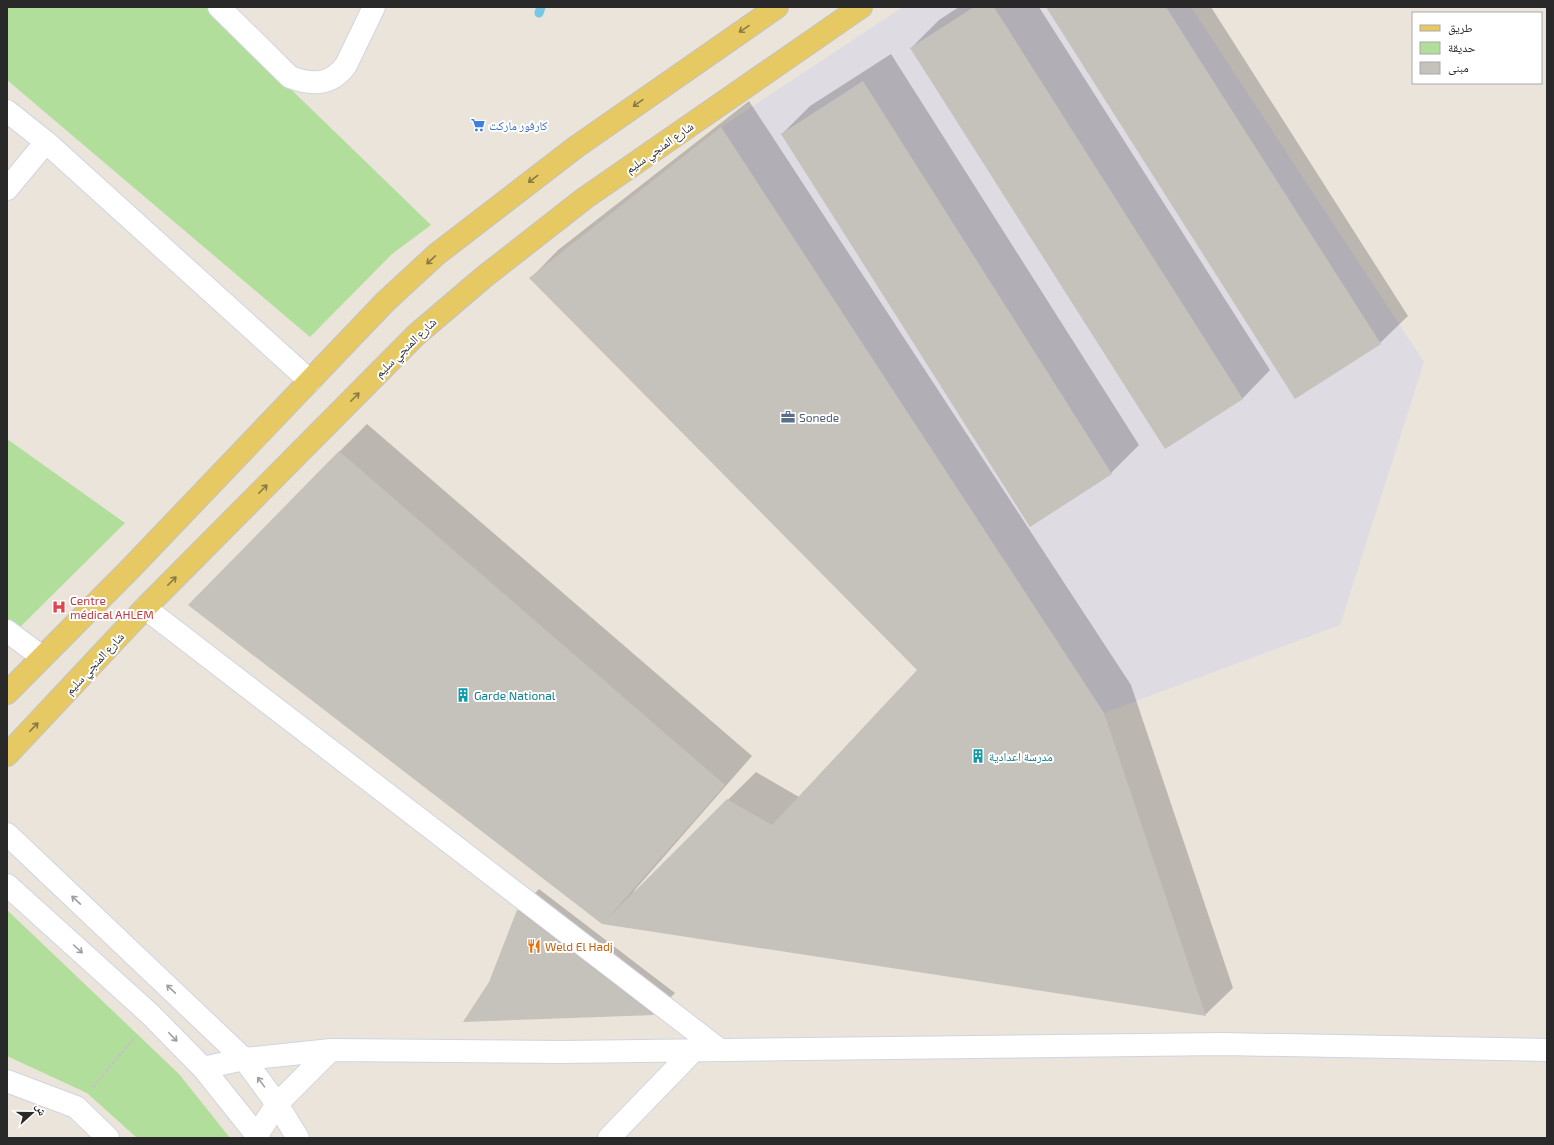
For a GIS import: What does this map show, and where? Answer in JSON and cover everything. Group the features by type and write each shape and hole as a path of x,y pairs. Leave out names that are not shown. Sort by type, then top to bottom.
{"main road":[{"path":"7,693 131,568 386,301 437,254 576,146 777,7"},
{"name":"شارع المنجي سليم","path":"7,755 145,608 416,335 484,277 585,198 861,7"}],"street":[{"path":"218,7 290,76 302,81 317,82 330,79 340,73 346,65 374,7"},
{"path":"7,111 46,142 310,381"},
{"path":"7,189 46,142"},
{"path":"145,608 720,1050"},
{"path":"7,631 42,657"},
{"path":"7,834 244,1059 277,1104 298,1138"},
{"path":"7,885 152,1015 203,1068 258,1136 277,1104 331,1050"},
{"path":"203,1068 244,1059 331,1050 561,1052 1223,1044 1547,1050"},
{"path":"609,1138 694,1050"},
{"path":"7,1081 76,1107 108,1138"}],"path":[{"path":"76,1107 138,1034 152,1015"}],"shaded area":[{"path":"903,7 1191,7 1424,362 1340,625 1104,713 721,127"}],"green space":[{"path":"7,7 206,7 431,225 392,254 310,337 7,80"},
{"path":"7,439 125,523 7,640"},
{"path":"7,910 179,1074 230,1138 137,1138 87,1093 7,1056"}],"building":[{"path":"974,7 994,7 1243,399 1165,449 910,48"},
{"path":"1046,7 1166,7 1381,344 1295,399"},
{"path":"863,81 1112,474 1030,527 781,134"},
{"path":"721,127 1104,713 1206,1016 602,924 188,605 339,451 725,785 606,920 727,799 772,825 917,670 529,278"},
{"name":"Weld El Hadj","path":"517,910 654,1015 463,1022 489,982"}],"waterway":[{"path":"539,13 541,7"}],"place":[{"name":"كارفور ماركت","path":"478,125"},
{"name":"Sonede","path":"788,417"},
{"name":"Centre médical AHLEM","path":"59,607"},
{"name":"Garde National","path":"463,695"},
{"name":"مدرسة اعدادية","path":"978,756"},
{"name":"Weld El Hadj","path":"534,946"}]}
